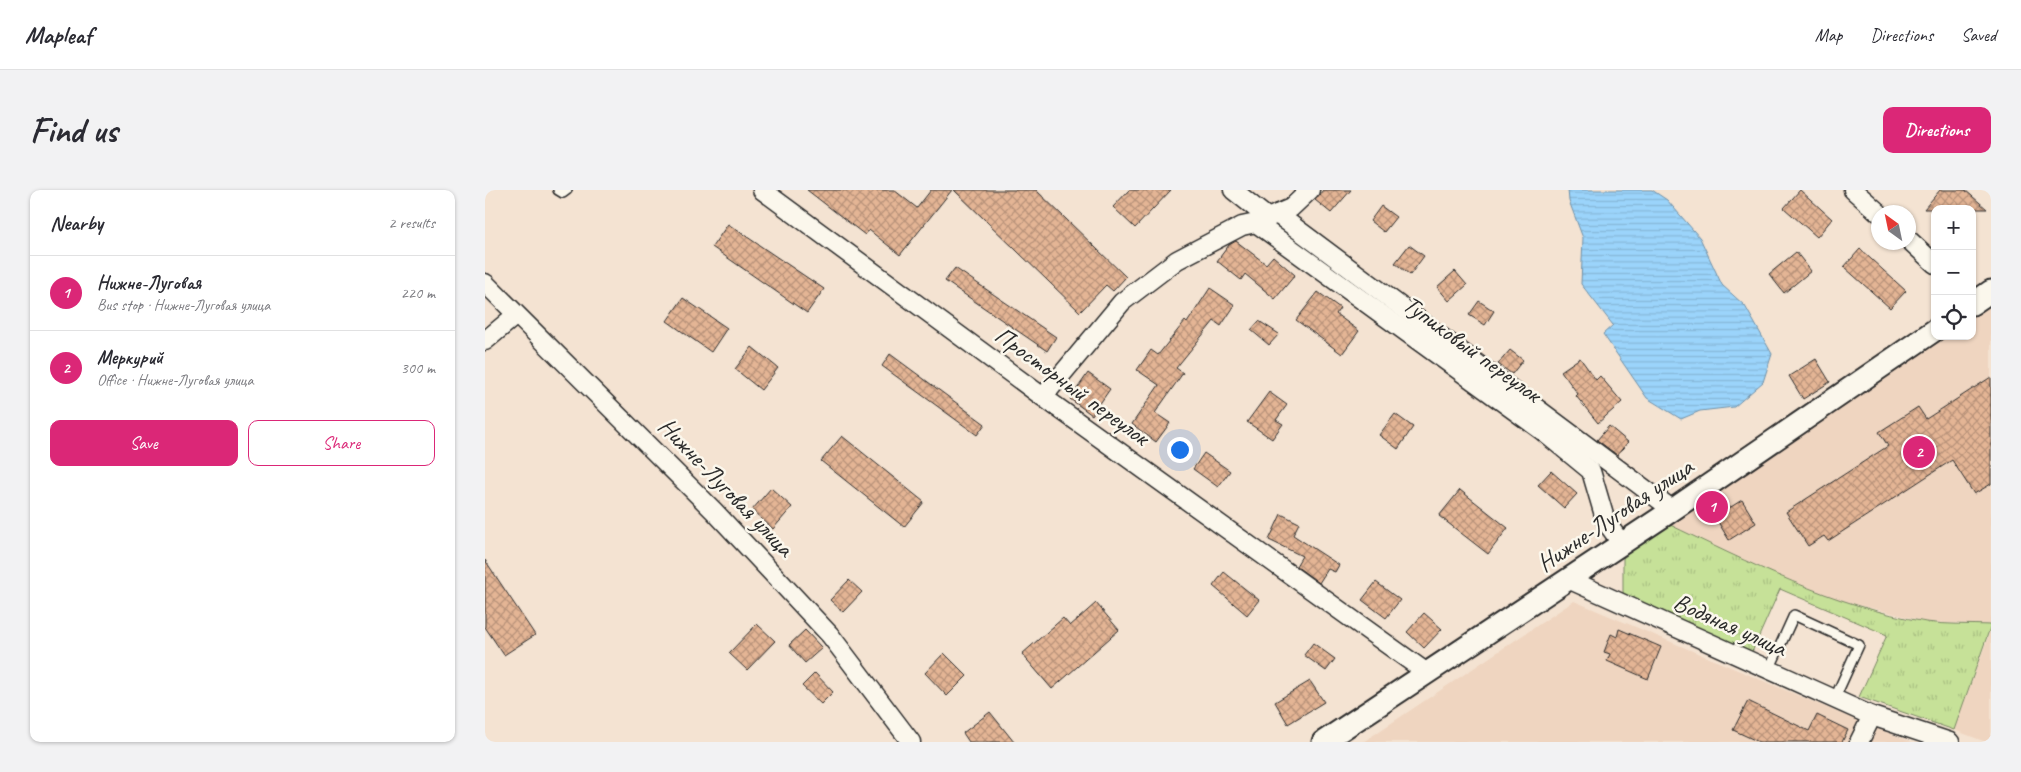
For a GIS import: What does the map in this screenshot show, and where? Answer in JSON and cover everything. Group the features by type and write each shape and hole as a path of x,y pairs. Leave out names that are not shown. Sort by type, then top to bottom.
{"street":[{"name":"Просторный переулок","path":"762,190 1043,397 1427,673"},
{"path":"1233,190 1267,218"},
{"path":"1043,397 1122,302 1177,260 1242,226 1291,208 1310,190"},
{"path":"1853,190 1871,206"},
{"name":"Тупиковый переулок","path":"1267,218 1673,510"},
{"name":"Тупиковый переулок","path":"1267,218 1541,430 1591,471 1606,522 1622,544"},
{"path":"1916,246 1931,260"},
{"name":"Нижне-Луговая улица","path":"485,283 714,511 830,636 911,742"},
{"path":"485,341 516,315"},
{"name":"Нижне-Луговая улица","path":"1323,742 1673,510 1931,333"},
{"name":"Водяная улица","path":"1568,579 1834,700 1872,716 1950,742"},
{"path":"1859,742 1872,716"}],"lane":[{"path":"558,190 563,193 567,190"},
{"path":"1769,670 1794,615 1859,646 1834,700"}],"shaded area":[{"path":"1991,303 1991,625 1927,622 1839,600 1770,572 1666,523 1936,340 1976,340 1976,312"},
{"path":"1574,601 1868,725 1912,742 1363,742"},
{"path":"1991,629 1991,742 1986,742 1954,730"}],"green space":[{"path":"1666,523 1793,582 1858,605 1926,622 1991,625 1954,730 1859,697 1887,635 1780,589 1752,652 1623,594 1623,558"}],"water":[{"path":"1568,190 1652,190 1667,200 1700,238 1722,285 1745,306 1772,354 1763,382 1734,407 1700,411 1681,419 1647,398 1603,334 1613,325 1581,284 1583,238 1569,201"}],"building":[{"path":"807,190 894,190 917,208 931,190 952,190 900,255 869,230 865,235"},
{"path":"954,190 1036,190 1126,277 1113,291 1106,285 1080,312"},
{"path":"1129,190 1171,190 1135,228 1113,207"},
{"path":"1323,190 1351,190 1331,213 1315,200"},
{"path":"1800,190 1832,219 1817,237 1784,208"},
{"path":"1940,190 1965,190 1987,209 1976,209 1976,205 1931,205 1931,209 1924,209"},
{"path":"1381,206 1396,217 1384,232 1370,221"},
{"path":"728,224 824,289 807,313 712,247"},
{"path":"1236,241 1266,264 1273,256 1295,275 1275,299 1245,274 1241,280 1217,261 1229,245"},
{"path":"1409,245 1424,256 1410,275 1395,263"},
{"path":"1860,249 1906,291 1890,308 1844,267"},
{"path":"1796,252 1811,271 1784,293 1769,274"},
{"path":"955,268 1056,337 1047,351 945,281"},
{"path":"1455,271 1467,285 1449,301 1437,287"},
{"path":"1210,288 1235,305 1221,326 1214,321 1176,368 1183,373 1155,413 1170,423 1156,442 1132,424 1159,385 1137,370 1151,350 1158,355 1185,321 1187,323"},
{"path":"1318,292 1340,308 1336,314 1359,331 1342,354 1296,320"},
{"path":"683,298 727,328 711,352 667,321"},
{"path":"1479,301 1494,311 1485,325 1469,315"},
{"path":"1259,321 1279,334 1269,345 1251,330"},
{"path":"752,347 778,368 761,390 735,369"},
{"path":"1510,350 1523,360 1512,374 1498,364"},
{"path":"890,354 985,424 977,435 882,366"},
{"path":"1580,358 1596,380 1600,376 1622,402 1598,423 1576,396 1578,394 1561,371"},
{"path":"1816,359 1830,382 1803,399 1789,376"},
{"path":"1088,373 1110,389 1092,415 1070,399"},
{"path":"1991,377 1991,484 1974,494 1952,460 1828,541 1824,536 1808,546 1786,512 1888,446 1879,432 1918,407 1926,419"},
{"path":"1269,392 1287,405 1276,420 1283,424 1272,439 1247,422"},
{"path":"1395,414 1413,427 1398,449 1379,435"},
{"path":"1609,426 1628,442 1617,455 1597,440"},
{"path":"842,436 924,502 904,527 821,461"},
{"path":"1204,453 1230,471 1218,487 1193,469"},
{"path":"1551,471 1577,494 1564,508 1538,485"},
{"path":"771,488 792,507 773,529 752,510"},
{"path":"1460,490 1508,528 1488,554 1439,516"},
{"path":"1742,500 1756,523 1729,540 1715,517"},
{"path":"1281,514 1299,523 1293,535 1339,565 1335,572 1328,569 1319,583 1296,566 1302,556 1269,540"},
{"path":"485,560 535,635 504,655 485,627"},
{"path":"1224,572 1259,600 1247,615 1213,586"},
{"path":"849,580 862,592 843,612 830,600"},
{"path":"1376,582 1400,600 1386,618 1362,600"},
{"path":"1096,603 1119,630 1052,689 1022,654 1063,618 1070,626"},
{"path":"1424,613 1442,629 1424,648 1407,632"},
{"path":"757,624 775,641 747,670 729,653"},
{"path":"1619,629 1661,647 1648,679 1607,661 1610,654 1604,652 1611,634 1617,637"},
{"path":"805,630 822,648 805,663 789,645"},
{"path":"1313,643 1335,659 1326,671 1304,655"},
{"path":"944,653 967,676 947,696 925,673"},
{"path":"815,673 833,692 821,704 802,686"},
{"path":"1310,681 1324,702 1288,724 1275,702"},
{"path":"1748,701 1809,731 1817,715 1848,730 1842,742 1759,742 1733,730"},
{"path":"990,712 1014,742 969,742 963,733"}],"place":[{"name":"Меркурий","path":"1919,452"},
{"name":"Нижне-Луговая","path":"1712,507"}]}
